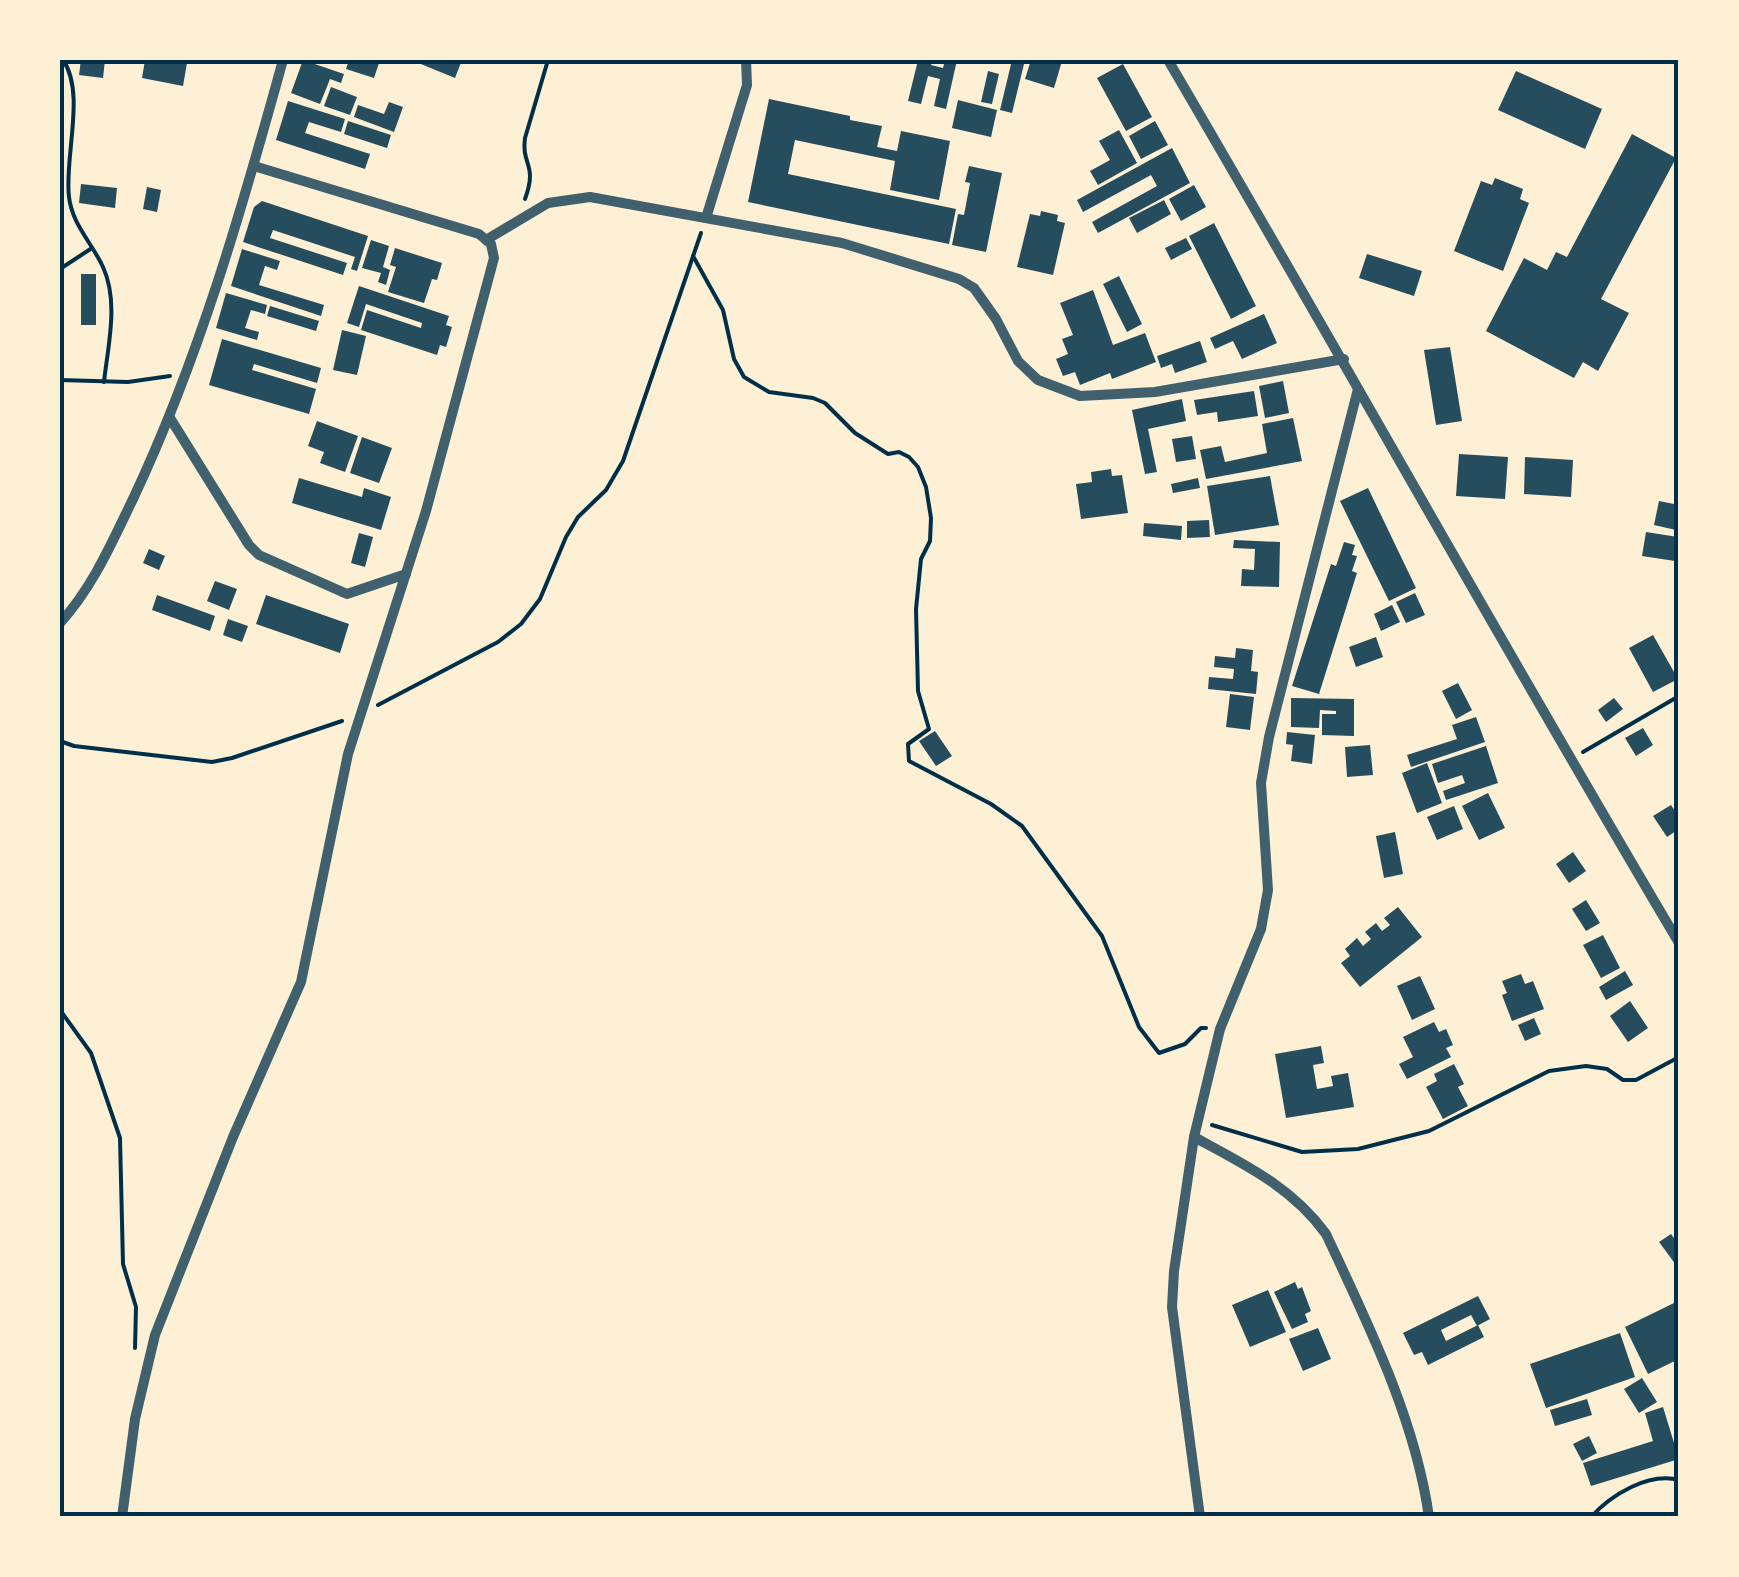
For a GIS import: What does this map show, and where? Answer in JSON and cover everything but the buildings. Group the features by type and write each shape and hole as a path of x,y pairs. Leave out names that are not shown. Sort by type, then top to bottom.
{"street":[{"path":"60,623 101,565 170,418 254,166 283,60"},
{"path":"706,218 746,85 746,60"},
{"path":"1168,60 1679,943"},
{"path":"122,1517 126,1477 155,1334 301,982 348,754 406,574 494,258 491,244 478,234 254,166"},
{"path":"486,240 548,203 590,198 842,243 959,278 974,288 1018,360 1038,380 1080,396 1155,392 1344,359"},
{"path":"1200,1517 1172,1307 1194,1136 1220,1030 1261,930 1268,890 1262,784 1268,738 1358,388"},
{"path":"170,418 249,546 259,555 347,594 406,574"},
{"path":"1194,1136 1272,1180 1326,1234 1376,1346 1419,1459 1430,1517"}],"path":[{"path":"63,60 73,82 68,196 77,222 104,267 111,300 104,382"},
{"path":"517,221 532,180 525,138 548,60"},
{"path":"60,741 74,746 212,762 232,758 361,714 498,642 532,613 578,517 606,490 623,461 706,218"},
{"path":"60,269 92,248"},
{"path":"693,256 723,310 734,359 744,378 769,392 825,403 873,445 888,454 899,452 918,467 926,487 930,541 921,559 916,609 918,691 928,730 908,744 910,761 991,804 1022,826 1102,936 1139,1027 1159,1054 1185,1044 1200,1028 1220,1030"},
{"path":"60,380 128,382 187,374"},
{"path":"1570,760 1679,696"},
{"path":"60,1010 91,1053 120,1138 123,1264 136,1308 135,1358 144,1384"},
{"path":"1198,1120 1302,1152 1358,1149 1429,1131 1549,1070 1586,1066 1608,1069 1623,1080 1636,1080 1679,1057"},
{"path":"1591,1517 1606,1500 1625,1490 1668,1477 1679,1480"}]}
